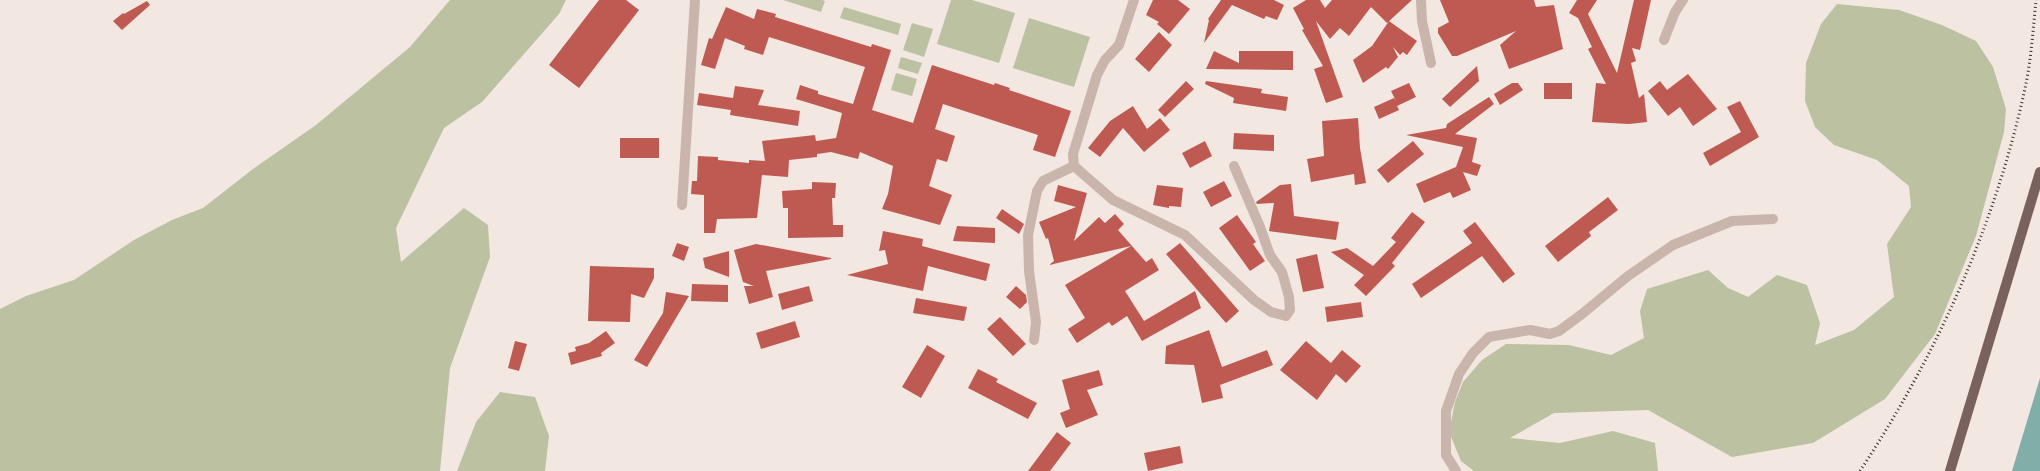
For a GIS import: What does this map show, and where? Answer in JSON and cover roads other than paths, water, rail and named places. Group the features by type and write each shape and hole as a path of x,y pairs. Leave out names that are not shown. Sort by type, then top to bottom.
{"main road":[{"path":"1950,471 2040,172"}],"street":[{"path":"682,205 695,0"},
{"path":"1134,0 1119,45 1105,60 1097,75 1073,154 1074,166 1113,200 1185,235 1254,300 1271,312 1286,316 1290,310 1289,297 1282,272 1270,255 1260,227 1234,166"},
{"path":"1421,0 1422,21 1431,63"},
{"path":"1664,40 1675,12 1683,0"},
{"path":"1034,340 1036,322 1029,271 1028,236 1037,192 1043,181 1074,166"},
{"path":"1456,471 1446,455 1446,411 1459,374 1473,353 1489,337 1530,330 1550,334 1559,331 1628,276 1673,245 1732,221 1773,219"}],"water":[{"path":"2040,378 2040,471 2012,471"}],"railway":[{"path":"1860,471 1888,427 1937,336 1959,290 1979,242 1996,193 2024,93 2030,58 2036,0"}]}
